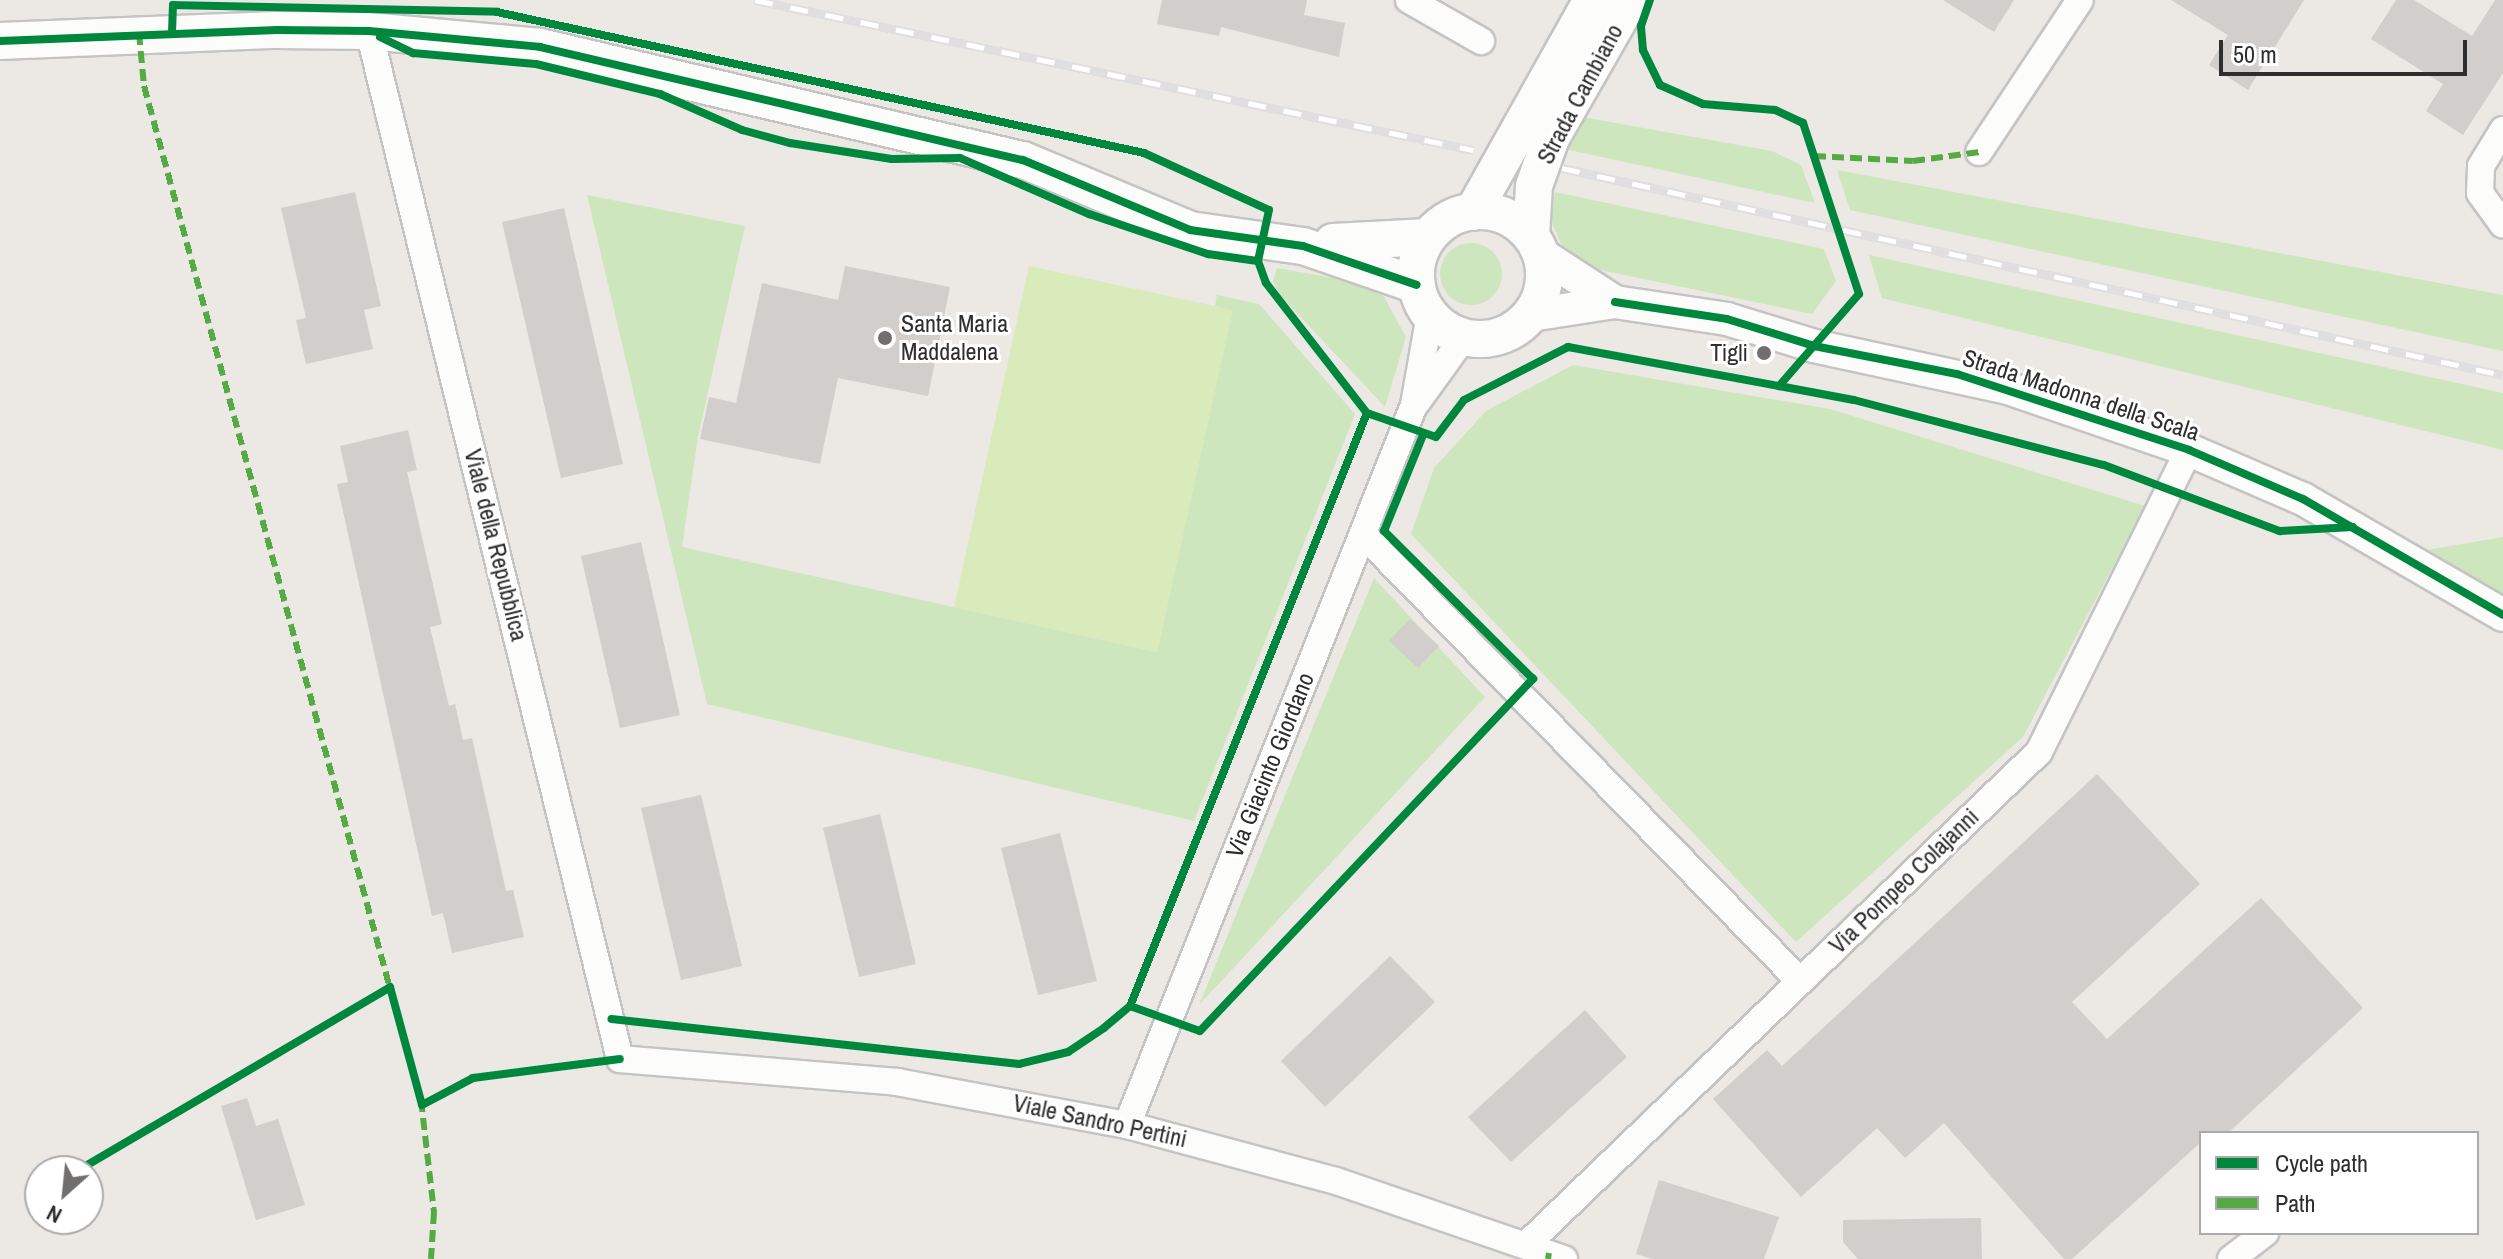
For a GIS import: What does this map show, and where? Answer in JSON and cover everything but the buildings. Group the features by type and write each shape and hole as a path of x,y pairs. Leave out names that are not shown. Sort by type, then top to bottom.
{"main road":[{"name":"Strada Cambiano","path":"1473,212 1592,0"},
{"name":"Strada Cambiano","path":"1536,245 1534,186 1551,138 1630,0"},
{"path":"0,41 139,33 369,31 540,47 906,129 1023,160 1190,230 1303,246 1428,237"},
{"path":"1303,246 1423,300 1464,337 1500,336 1531,315 1541,297 1536,245 1515,221 1473,212 1456,216 1428,237 1416,268 1423,300"}],"street":[{"path":"1409,0 1481,41"},
{"path":"1979,152 2080,0"},
{"name":"Viale della Repubblica","path":"369,31 620,1059"},
{"path":"2503,130 2481,166 2480,193 2503,225"},
{"path":"1536,245 1615,302"},
{"path":"1414,405 1423,300"},
{"path":"1531,315 1615,302"},
{"name":"Strada Madonna della Scala","path":"1615,302 1727,319 1814,346 1957,374 2189,450 2303,499 2503,615"},
{"path":"1414,405 1464,337"},
{"name":"Via Giacinto Giordano","path":"1127,1125 1414,405"},
{"name":"Via Pompeo Colajanni","path":"1526,1245 2039,752 2189,450"},
{"path":"1363,534 1800,981"},
{"name":"Viale Sandro Pertini","path":"620,1059 897,1082 1127,1125 1323,1176 1564,1259"},
{"path":"2231,1259 2262,1235"}],"green space":[{"path":"1588,118 1772,151 1801,165 1815,203 1560,148 1575,120"},
{"path":"1837,170 2503,295 2503,351 1850,210"},
{"path":"1555,192 1824,249 1836,281 1812,314 1595,269 1561,244 1550,218"},
{"path":"587,195 745,226 698,437 682,547 1157,652 1232,311 1215,306 1217,295 1259,304 1355,414 1194,821 707,704"},
{"path":"1471,243 1483,245 1493,252 1500,262 1500,286 1493,296 1483,303 1471,305 1459,303 1449,296 1442,286 1440,274 1442,262 1449,252 1459,245"},
{"path":"1869,255 2503,393 2503,450 1882,298"},
{"path":"1029,266 1233,310 1157,652 954,607"},
{"path":"1277,268 1367,284 1383,295 1406,337 1385,407 1280,295 1273,281"},
{"path":"1573,365 1830,409 2145,506 2023,737 1796,942 1411,534 1434,468 1486,411"},
{"path":"2503,537 2503,599 2426,550"},
{"path":"1374,578 1485,697 1199,1005"}],"railway":[{"path":"755,0 1473,150"},
{"path":"1562,168 2503,375"}],"marked path":[{"path":"139,33 144,86 391,992"},
{"path":"1814,156 1913,161 1979,152"},
{"path":"421,1100 434,1212 431,1259"},
{"path":"1548,1259 1549,1253"}],"cycle path":[{"path":"1367,413 1436,437 1464,400 1568,347 1779,386 1859,294 1803,123 1775,110 1703,104 1660,85 1643,50 1641,26 1650,0"},
{"path":"172,33 173,5 497,12 1144,153 1269,210 1258,261 1266,283 1367,413 1130,1006 1104,1028 1068,1052 1019,1064 611,1019"},
{"path":"0,41 277,30 369,31 540,47 1023,160 1190,230 1303,246 1417,285"},
{"path":"380,37 413,53 536,64 660,94 742,130 790,143 892,159 960,158 1089,214 1208,254 1258,261"},
{"path":"1615,302 1727,319 1814,346 1957,374 2189,450 2303,499 2503,615"},
{"path":"1779,386 1854,400 2104,465 2280,531 2353,527"},
{"path":"1130,1006 1200,1031 1533,679 1384,531 1423,435"},
{"path":"104,1155 390,987 422,1105 473,1078 620,1059"}],"place":[{"name":"Santa Maria Maddalena","path":"885,338"},
{"name":"Tigli","path":"1764,353"}]}
